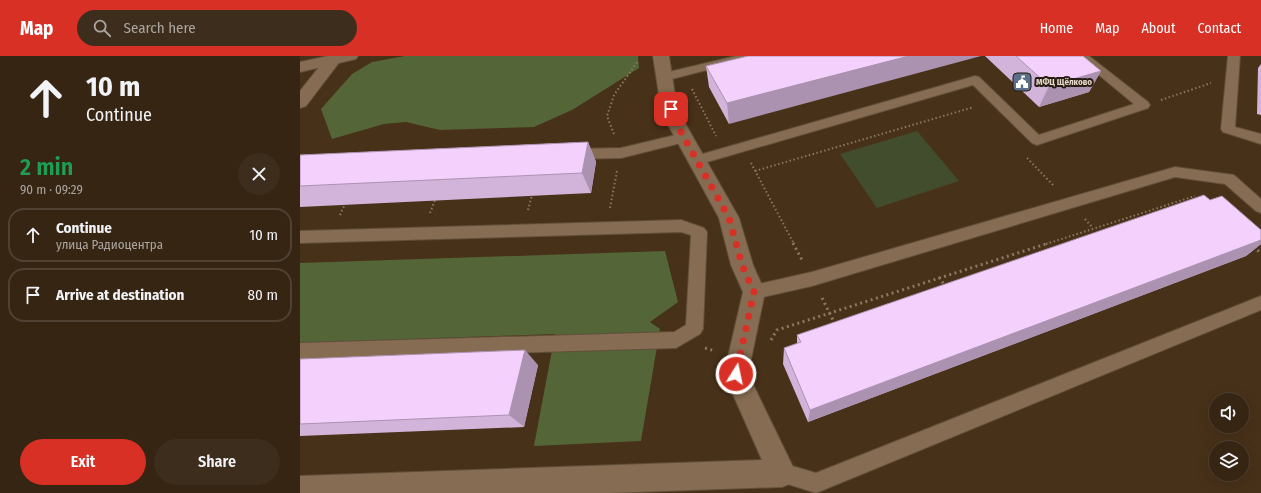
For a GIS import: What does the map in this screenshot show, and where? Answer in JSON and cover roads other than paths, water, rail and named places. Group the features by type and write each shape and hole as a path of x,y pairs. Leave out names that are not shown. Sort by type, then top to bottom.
{"street":[{"path":"300,490 782,474 736,374 751,304 729,218 676,123 666,95 661,56"},
{"path":"300,67 340,58"},
{"path":"300,102 340,58"}],"lane":[{"path":"664,77 750,56"},
{"path":"696,160 975,80 1037,140 1144,105 1082,56"},
{"path":"1234,56 1228,129 1261,139"},
{"path":"558,154 621,153 684,138"},
{"path":"751,304 812,279 1175,172 1229,179 1261,207"},
{"path":"300,237 682,226 699,232 694,329 676,340 300,351"},
{"path":"782,474 816,483 1261,303"}],"place":[{"name":"МФЦ Щёлково","path":"1022,82"}]}
